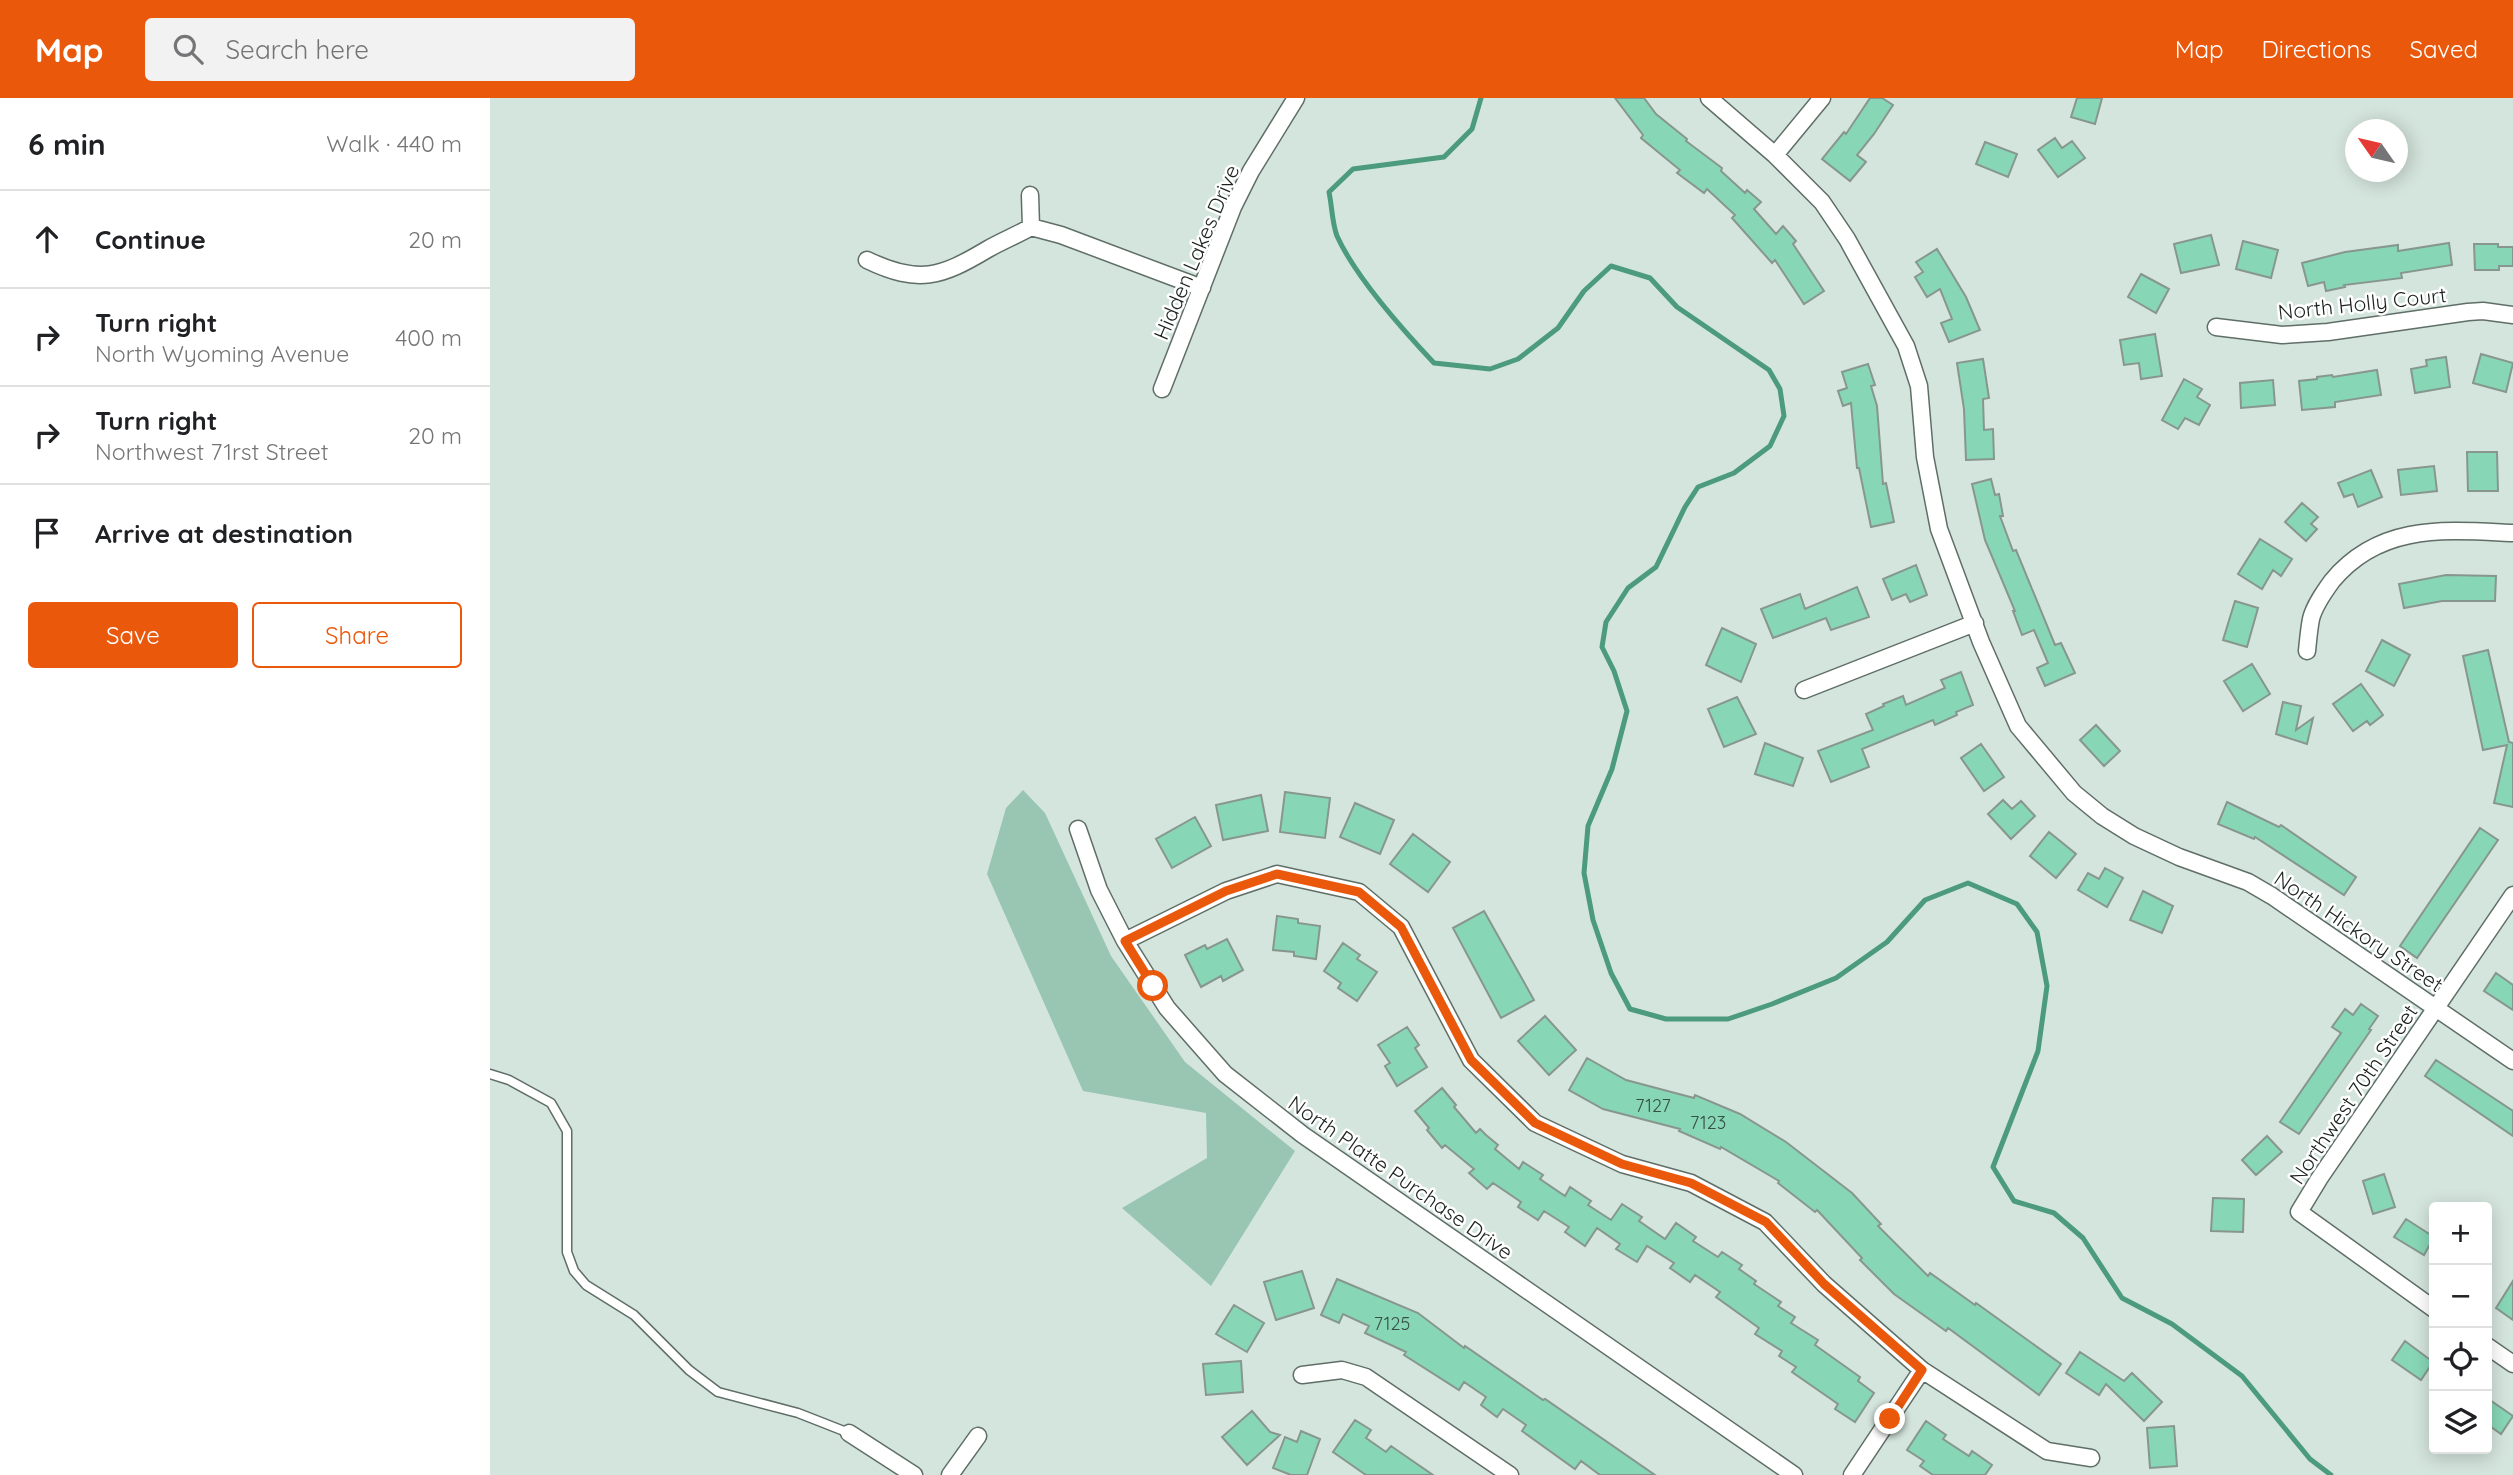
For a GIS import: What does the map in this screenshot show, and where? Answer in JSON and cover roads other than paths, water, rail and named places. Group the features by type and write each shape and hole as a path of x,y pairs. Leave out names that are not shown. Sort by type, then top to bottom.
{"street":[{"name":"Hidden Lakes Drive","path":"1162,389 1233,207 1251,171 1296,98"},
{"name":"North Hickory Street","path":"1709,98 1775,155 1822,202 1906,346 1919,386 1925,457 1939,529 1981,642 2018,726 2074,793 2102,816 2134,836 2179,857 2248,882 2272,896 2513,1060"},
{"path":"1775,155 1822,98"},
{"path":"1030,195 1031,227"},
{"path":"867,260 906,274 927,275 948,271 968,263 1031,227 1061,235 1202,288"},
{"name":"North Holly Court","path":"2216,327 2282,334 2328,332 2468,312 2513,315"},
{"path":"2307,652 2311,617 2324,591 2345,566 2377,545 2425,532 2513,533"},
{"path":"1804,690 1975,623"},
{"name":"North Platte Purchase Drive","path":"1077,829 1099,890 1125,941 1167,1008 1225,1074 1303,1135 1794,1475"},
{"path":"1125,941 1226,891 1277,874 1359,892 1401,927 1471,1060 1535,1123 1622,1164 1691,1183 1766,1222 1824,1284 1922,1370 2047,1451 2091,1458"},
{"name":"Northwest 70th Street","path":"2429,1305 2299,1212 2326,1167 2513,895"},
{"path":"2492,1349 2513,1364"},
{"path":"1302,1375 1342,1370 1366,1377 1510,1475"},
{"path":"1852,1475 1922,1370"},
{"path":"849,1433 914,1475"},
{"path":"950,1475 978,1436"}],"lane":[{"path":"490,1074 509,1080 551,1103 567,1130 567,1252 574,1270 586,1285 634,1315 689,1370 718,1392 797,1413 849,1433"}],"waterway":[{"path":"1481,98 1472,129 1444,157 1353,169 1329,192 1335,231 1345,252 1381,302 1434,363 1490,369 1518,359 1558,328 1584,291 1611,266 1650,278 1677,307 1769,370 1780,389 1784,416 1770,446 1734,473 1698,487 1685,507 1656,567 1628,588 1606,622 1602,647 1614,671 1627,711 1612,769 1588,826 1584,873 1593,920 1611,973 1630,1009 1666,1019 1728,1019 1836,978 1887,942 1925,900 1968,883 2017,904 2037,932 2047,986 2038,1051 1993,1167 2014,1201 2054,1213 2083,1238 2122,1298 2172,1324 2242,1376 2310,1459 2331,1475"}]}
